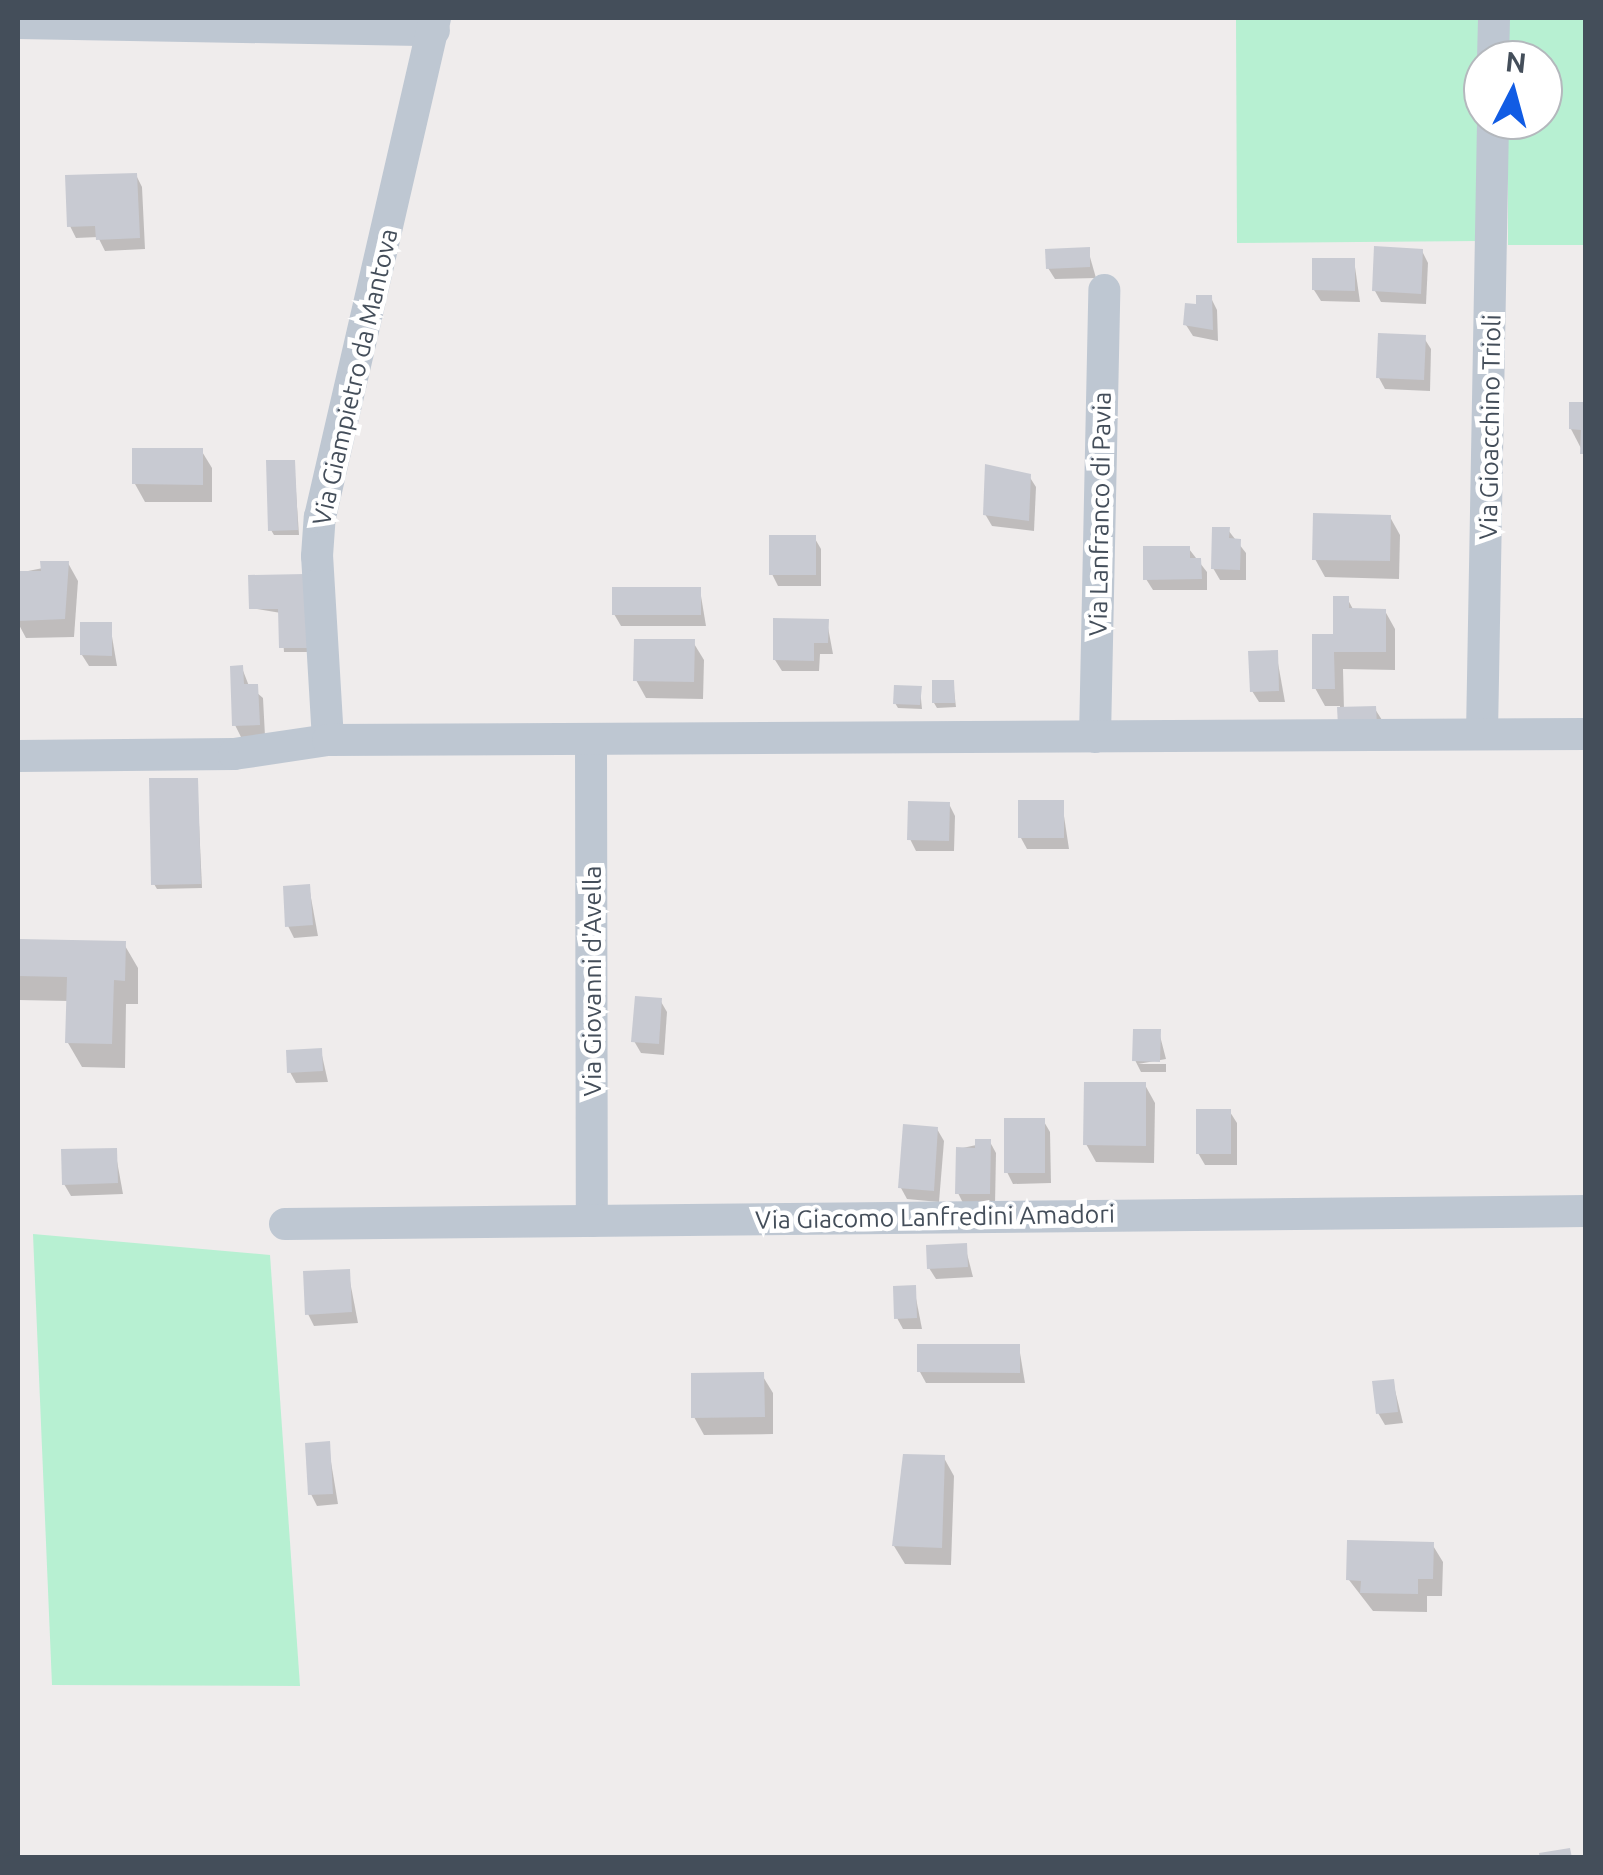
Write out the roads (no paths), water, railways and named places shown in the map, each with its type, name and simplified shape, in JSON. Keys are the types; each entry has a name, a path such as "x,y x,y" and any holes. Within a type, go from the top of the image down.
{"street":[{"path":"18,23 435,24"},
{"name":"Via Giampietro da Mantova","path":"328,740 320,517 435,24"},
{"name":"Via Gioacchino Trioli","path":"1482,734 1493,140"},
{"name":"Via Lanfranco di Pavia","path":"1095,737 1104,290"},
{"path":"18,756 234,754 328,740 1586,734"},
{"name":"Via Giovanni d'Avella","path":"592,740 592,1222"},
{"name":"Via Giacomo Lanfredini Amadori","path":"285,1224 1586,1211"}]}
